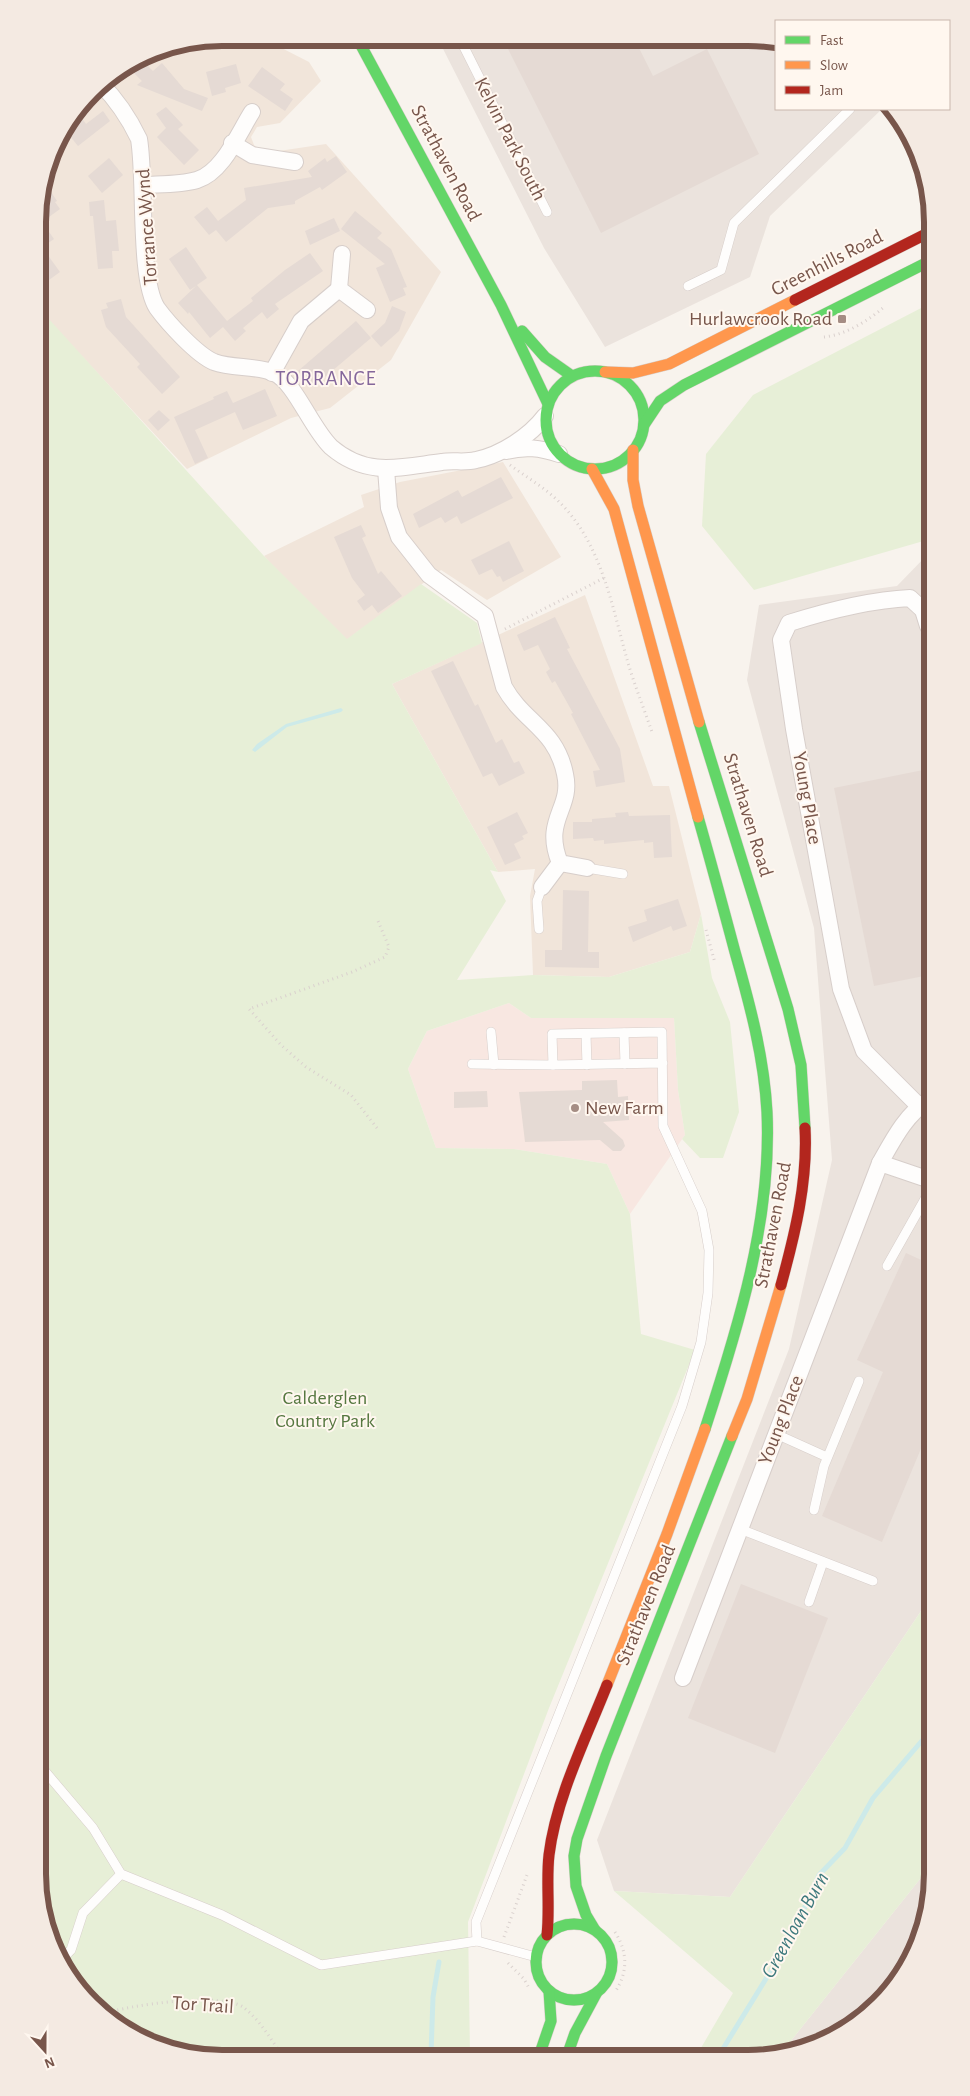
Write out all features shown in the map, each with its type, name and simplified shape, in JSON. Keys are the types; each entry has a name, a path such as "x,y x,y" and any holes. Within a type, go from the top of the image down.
{"main road":[{"name":"Strathaven Road","path":"362,47 501,306 546,410"},
{"name":"Greenhills Road","path":"605,372 632,373 669,364 924,235"},
{"path":"644,425 642,407 634,391 622,378 605,372 583,372 572,376 557,388 546,410 549,437 559,454 574,465 592,469 610,466 627,457 633,450 640,438 644,425 660,401 684,384 924,264"},
{"name":"Strathaven Road","path":"501,306 545,357 572,376"},
{"name":"Strathaven Road","path":"595,1930 586,1915 576,1886 574,1856 578,1839 610,1748 747,1399 776,1308 794,1237 806,1153 801,1065 788,1009 693,701 638,506 633,480 633,450"},
{"name":"Strathaven Road","path":"548,1935 550,1915 547,1874 552,1842 593,1722 670,1525 718,1390 739,1315 755,1245 764,1196 767,1149 765,1083 760,1049 750,1006 614,509 604,486 592,469"},
{"path":"570,1924 583,1925 595,1930 605,1939 611,1950 613,1962 611,1975 605,1986 596,1994 584,2000 572,2001 559,1998 549,1991 541,1981 536,1970 536,1957 540,1945 548,1935 558,1928 570,1924"},
{"path":"541,2050 551,2021 549,1991"},
{"path":"569,2050 575,2033 596,1994"}],"street":[{"name":"Torrance Wynd","path":"107,90 132,122 139,139 147,272 157,307 180,334 199,352 214,362 272,372"},
{"path":"143,186 184,183 199,179 210,173 252,112"},
{"path":"232,143 252,155 295,162"},
{"path":"342,254 338,289 301,321 272,372 287,383 309,420 333,448 351,459 370,467 396,470 443,462 475,460 494,453 528,434 546,410"},
{"path":"338,289 367,310"},
{"path":"494,453 528,447 559,454"},
{"path":"386,469 389,508 399,537 429,575 485,616 492,636 504,687 520,710 551,738 560,755 566,776 565,796 553,834 553,847 560,863"},
{"name":"Young Place","path":"923,1103 864,1051 841,989 794,730 781,640 789,623 820,613 910,598 924,612"},
{"path":"560,863 587,868"},
{"path":"542,887 560,863"},
{"name":"Young Place","path":"683,1678 880,1163 898,1132 923,1104"},
{"path":"880,1163 923,1178"}],"lane":[{"name":"Kelvin Park South","path":"464,47 547,212"},
{"path":"688,286 720,270 734,223 849,110"},
{"path":"587,868 623,874"},
{"path":"539,929 537,901 542,887"},
{"path":"491,1032 494,1065"},
{"path":"478,1941 476,1922 672,1434 692,1377 701,1342 708,1293 709,1250 707,1231 693,1187 663,1126 662,1032 552,1034 553,1065"},
{"path":"624,1033 625,1064"},
{"path":"586,1034 587,1065"},
{"path":"472,1064 587,1065 663,1063"},
{"path":"887,1266 923,1202"},
{"path":"814,1510 827,1457 860,1381"},
{"path":"776,1434 827,1457"},
{"path":"740,1529 873,1581"},
{"path":"809,1602 823,1562"},
{"path":"46,1773 94,1828 121,1874 222,1915 321,1965 478,1941 536,1957"},
{"path":"66,1955 72,1950 82,1913 121,1874"}],"path":[{"path":"817,338 834,336 872,318 891,301"},
{"path":"494,453 542,487 566,509 580,528 604,578 653,736"},
{"path":"492,636 604,578"},
{"path":"377,1128 351,1095 306,1067 281,1045 249,1009 352,972 385,957 389,948 378,921"},
{"path":"705,926 711,952 718,970"},
{"path":"502,1947 499,1957 514,1967 532,1993"},
{"name":"Tor Trail","path":"113,2012 163,2001 220,2002 241,2006 257,2020 279,2050"}],"shaded area":[{"path":"748,46 771,48 775,49 775,110 881,110 770,216 750,277 605,347 544,248 442,47"},
{"path":"279,47 309,62 321,81 280,123 257,127 251,137 254,145 265,153 326,144 441,272 391,360 330,408 291,418 187,469 47,319 47,210 52,176 64,144 90,106 124,76 144,64 176,52 199,48"},
{"path":"503,462 561,557 487,600 441,570 341,644 264,556 364,507 361,495 400,482"},
{"path":"924,558 923,1608 730,1897 614,1891 597,1840 789,1349 832,1160 814,928 747,680 759,605 897,586"},
{"path":"585,595 653,786 669,786 701,914 690,952 609,977 533,975 530,896 535,869 498,872 392,684"},
{"path":"509,1003 531,1018 674,1018 678,1090 685,1135 630,1214 607,1164 514,1149 436,1148 408,1069 427,1031"},
{"path":"923,1875 922,1897 914,1931 906,1952 880,1990 846,2020 826,2032 788,2045"}],"green space":[{"path":"924,307 924,541 754,590 702,526 706,454 753,395"},
{"name":"Calderglen Country Park","path":"47,317 264,556 347,639 421,584 477,623 482,643 392,684 498,872 490,870 506,901 457,980 533,975 609,977 690,952 701,914 712,978 730,1022 739,1112 723,1158 700,1158 682,1139 685,1135 678,1090 674,1018 531,1018 509,1003 427,1031 408,1069 436,1148 514,1149 607,1164 630,1214 641,1334 695,1350 549,1708 468,1922 470,2050 222,2050 176,2044 144,2032 124,2020 90,1990 76,1972 64,1952 52,1920 46,1874"},
{"path":"923,1608 923,1875 788,2045 748,2050 700,2050 733,1993 614,1891 730,1897"}],"water":[{"path":"341,708 343,710 341,712 287,727 255,752 252,750 257,744 286,724"}],"building":[{"path":"507,46 638,46 653,76 707,49 759,154 601,233"},
{"path":"162,63 184,89 208,98 202,111 137,85 142,81 132,71 145,64 153,71"},
{"path":"236,64 241,83 225,88 226,92 212,96 206,72"},
{"path":"262,67 285,84 280,90 293,99 285,111 248,86"},
{"path":"166,107 183,125 178,129 199,150 184,165 157,137 166,128 156,114"},
{"path":"103,111 110,121 78,146 69,135 81,117 86,124"},
{"path":"336,156 347,172 322,190 320,187 295,201 295,204 268,208 226,242 216,230 209,235 194,217 207,207 218,221 246,200 244,188 312,177 308,171 325,158 327,162"},
{"path":"109,158 123,175 102,193 88,176"},
{"path":"50,190 57,201 55,202 60,209 47,218"},
{"path":"104,200 106,221 116,220 119,251 112,251 113,268 98,269 93,216 90,216 89,202"},
{"path":"355,211 382,233 377,238 391,249 407,287 403,288 406,295 390,302 376,268 385,264 341,229"},
{"path":"334,218 340,231 310,245 305,231"},
{"path":"47,229 54,239 47,244"},
{"path":"186,247 207,278 197,285 227,321 253,301 251,298 285,270 310,253 323,271 275,304 279,309 267,319 262,312 243,328 246,331 235,341 223,327 210,338 189,312 188,314 178,303 196,286 190,290 169,259"},
{"path":"47,254 60,272 47,281"},
{"path":"121,299 126,317 180,377 162,394 137,367 140,364 106,327 101,310 108,308 106,303"},
{"path":"392,306 406,312 399,331 381,347 371,336 385,323"},
{"path":"356,321 371,338 313,387 298,371"},
{"path":"265,389 277,416 243,430 235,412 195,430 208,458 195,464 174,417 227,391 233,403"},
{"path":"159,410 170,420 158,431 148,420"},
{"path":"501,477 513,498 461,524 457,516 445,523 441,517 419,528 413,514 458,490 462,497"},
{"path":"361,525 366,536 362,538 378,574 381,571 402,596 378,613 372,605 364,611 357,601 365,595 352,578 334,537"},
{"path":"509,541 524,571 503,582 500,576 497,577 492,569 479,575 471,560"},
{"path":"555,617 570,648 567,649 620,749 625,782 596,787 593,771 600,770 571,714 573,713 555,681 552,683 546,672 550,669 538,645 524,651 517,635"},
{"path":"453,661 475,706 478,704 496,743 502,739 514,763 519,761 525,773 499,786 492,773 483,777 431,671"},
{"path":"924,770 924,976 874,986 834,788"},
{"path":"517,812 528,833 522,836 524,839 514,844 521,858 505,865 487,827"},
{"path":"628,812 629,816 670,815 672,857 654,858 653,842 644,843 644,840 604,844 604,840 594,841 593,838 573,839 573,822 592,822 592,819 616,817 615,813"},
{"path":"563,890 589,891 588,952 599,952 599,968 545,967 545,950 562,950"},
{"path":"678,899 687,926 673,931 671,926 633,942 628,927 647,921 644,910"},
{"name":"New Farm","path":"617,1080 618,1097 628,1096 629,1120 603,1122 623,1140 625,1146 621,1151 613,1151 600,1140 525,1142 519,1092 582,1090 582,1081"},
{"path":"487,1091 488,1107 454,1108 454,1092"},
{"path":"906,1253 923,1261 923,1443 882,1542 822,1516 883,1372 857,1360"},
{"path":"741,1584 828,1618 775,1753 688,1718"}],"waterway":[{"name":"Greenloan Burn","path":"722,2050 791,1938 819,1875 845,1848 873,1798 923,1739"},
{"path":"431,2050 433,1997 439,1962"}],"traffic: fast":[{"path":"362,47 501,305 548,404"},
{"path":"644,425 660,401 684,385 924,264"},
{"path":"522,331 545,357 572,376"},
{"path":"595,371 614,375 630,385 640,401 644,420 640,439 630,455 614,465 595,469 576,465 560,455 550,439 546,420 550,401 560,385 576,375 595,371"},
{"path":"699,722 788,1009 801,1065 805,1128"},
{"path":"698,817 751,1011 760,1051 767,1112 764,1193 758,1233 740,1313 705,1429"},
{"path":"595,1930 586,1915 576,1886 574,1856 577,1839 606,1756 732,1436"},
{"path":"574,1924 589,1927 601,1935 609,1947 612,1962 609,1977 601,1989 589,1997 574,2000 559,1997 547,1989 539,1977 536,1962 539,1947 547,1935 559,1927 574,1924"},
{"path":"541,2050 551,2021 549,1991"},
{"path":"569,2050 575,2033 596,1994"}],"traffic: slow":[{"path":"605,372 633,373 669,364 795,300"},
{"path":"633,450 633,480 638,506 699,722"},
{"path":"592,469 614,509 698,817"},
{"path":"732,1436 747,1399 781,1285"},
{"path":"607,1685 667,1534 705,1429"}],"traffic: jam":[{"path":"795,300 924,235"},
{"path":"781,1285 796,1227 802,1188 805,1128"},
{"path":"547,1935 548,1865 558,1812 607,1685"}],"place":[{"name":"Hurlawcrook Road","path":"842,319"},
{"name":"New Farm","path":"575,1108"}],"district":[{"name":"TORRANCE","path":"326,378"}]}
